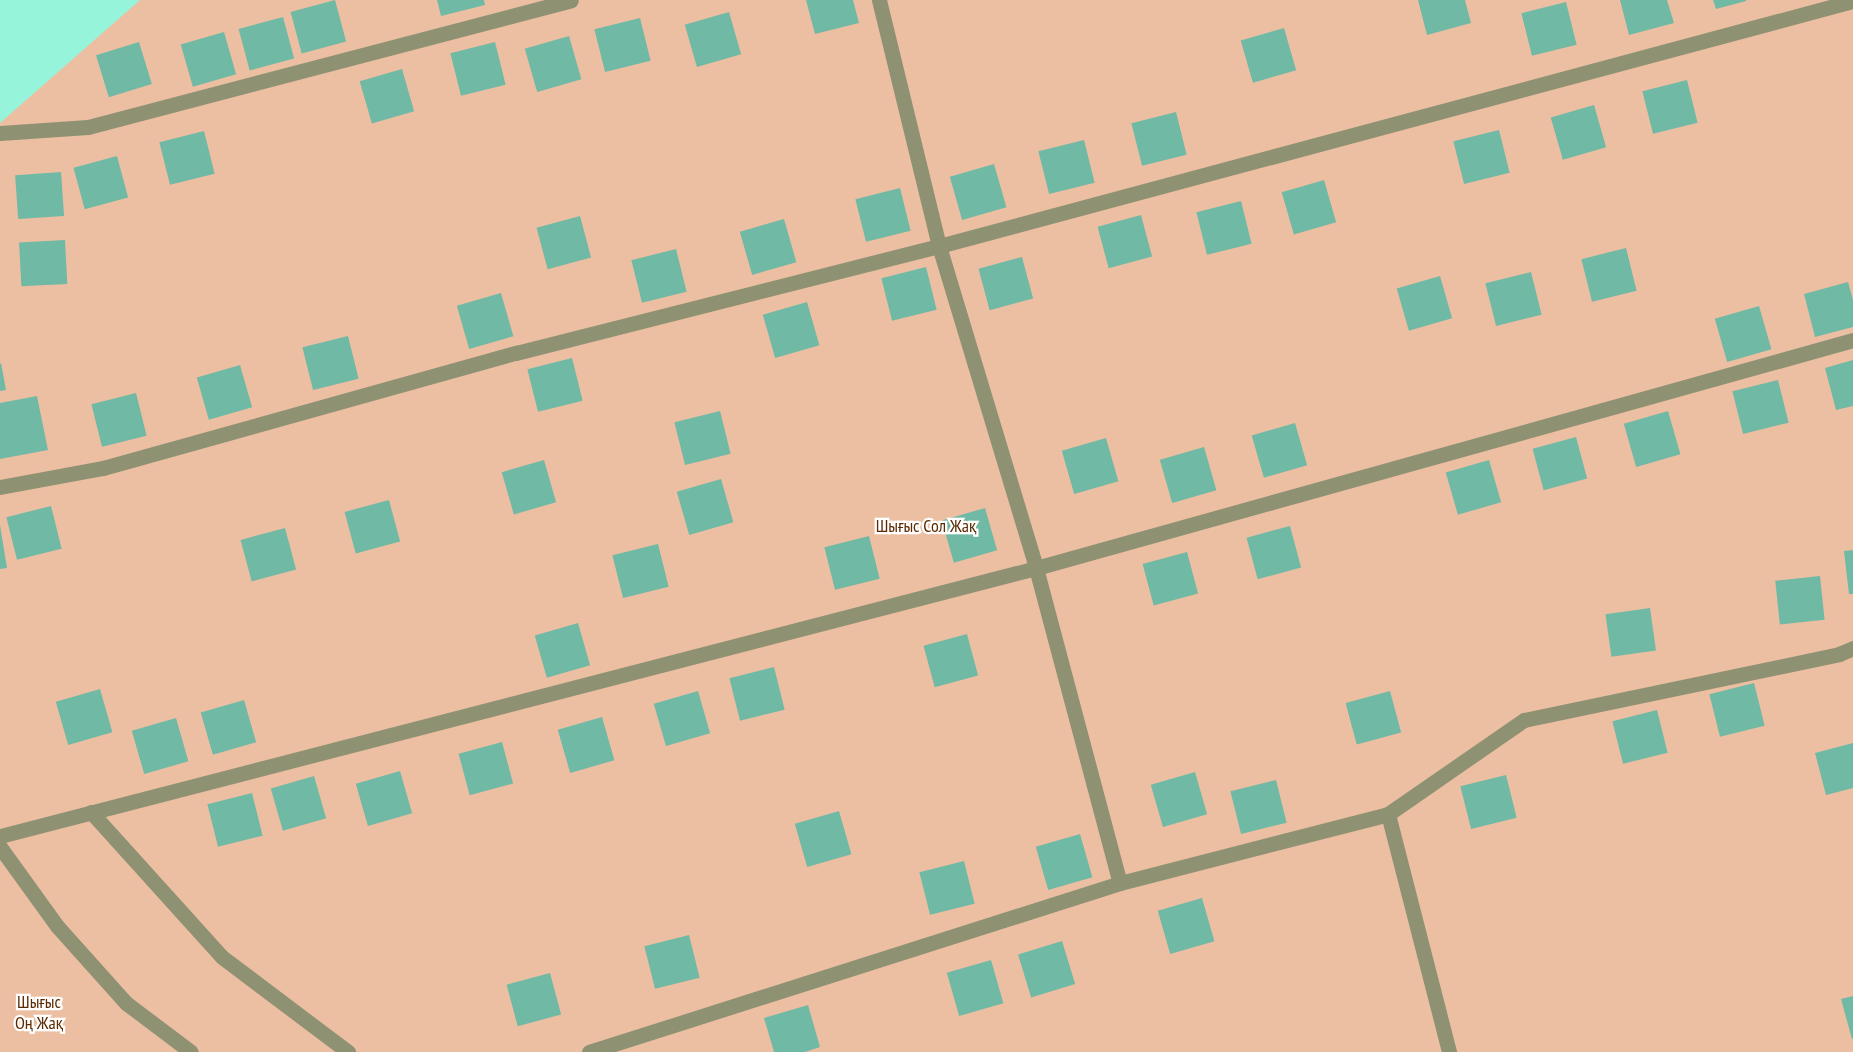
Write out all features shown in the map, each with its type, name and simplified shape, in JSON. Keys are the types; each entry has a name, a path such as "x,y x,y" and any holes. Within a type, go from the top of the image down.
{"street":[{"path":"0,133 88,127 571,0"},
{"path":"879,0 939,246 1036,567 1120,883"},
{"path":"0,487 103,468 516,353 939,246 1853,1"},
{"path":"0,836 1036,567 1853,340"},
{"path":"589,1052 1120,883 1388,814 1524,720 1839,654 1853,648"},
{"path":"91,812 222,957 348,1052"},
{"path":"1388,814 1449,1052"},
{"path":"0,847 57,926 126,1003 190,1052"}],"green space":[{"name":"Шығыс Сол Жақ","path":"140,0 1853,0 1853,1052 0,1052 0,123"}],"building":[{"path":"335,0 346,42 302,53 291,12"},
{"path":"437,0 484,0 485,5 441,16"},
{"path":"806,0 853,0 859,23 815,34"},
{"path":"1418,0 1465,0 1471,23 1427,35"},
{"path":"1620,0 1667,0 1674,23 1629,35"},
{"path":"1713,0 1746,0 1746,1 1716,9"},
{"path":"1566,2 1577,45 1532,56 1521,13"},
{"path":"729,12 741,54 697,67 685,25"},
{"path":"283,17 294,59 250,70 239,29"},
{"path":"640,18 651,61 605,72 594,29"},
{"path":"1284,28 1296,70 1253,83 1241,40"},
{"path":"224,32 236,74 193,87 181,44"},
{"path":"569,36 581,79 537,92 525,49"},
{"path":"139,42 152,84 109,97 96,55"},
{"path":"495,42 506,85 461,96 450,53"},
{"path":"402,69 414,111 372,123 360,81"},
{"path":"1687,80 1698,123 1653,134 1642,91"},
{"path":"1594,105 1606,147 1563,160 1551,117"},
{"path":"1176,112 1187,155 1142,166 1131,123"},
{"path":"1499,130 1510,173 1464,184 1453,141"},
{"path":"204,131 215,174 170,185 159,142"},
{"path":"1084,140 1095,183 1049,194 1038,151"},
{"path":"117,156 128,198 85,209 74,168"},
{"path":"994,164 1006,207 962,220 950,177"},
{"path":"61,172 64,216 18,219 15,175"},
{"path":"1324,180 1336,222 1294,234 1282,192"},
{"path":"900,188 911,231 866,242 855,199"},
{"path":"1241,201 1252,244 1207,255 1196,212"},
{"path":"1141,215 1152,257 1109,268 1098,227"},
{"path":"580,216 591,258 548,269 537,228"},
{"path":"784,219 796,262 752,275 740,232"},
{"path":"65,240 67,284 21,286 19,242"},
{"path":"1626,248 1637,291 1592,302 1581,259"},
{"path":"676,249 687,292 642,303 631,260"},
{"path":"1022,257 1033,299 990,310 979,269"},
{"path":"926,267 937,310 892,321 881,278"},
{"path":"1531,272 1542,315 1496,326 1485,283"},
{"path":"1440,276 1452,318 1409,331 1397,288"},
{"path":"1848,282 1853,300 1853,327 1815,337 1804,294"},
{"path":"501,293 513,336 469,349 457,306"},
{"path":"807,302 819,345 775,358 763,315"},
{"path":"1759,306 1771,349 1727,362 1715,319"},
{"path":"348,336 359,379 313,390 302,347"},
{"path":"572,358 583,401 538,412 527,369"},
{"path":"1853,360 1853,406 1836,410 1825,368"},
{"path":"0,364 6,390 0,391"},
{"path":"240,365 252,407 209,420 197,377"},
{"path":"1778,380 1789,423 1743,434 1732,391"},
{"path":"136,393 147,436 102,447 91,404"},
{"path":"37,396 48,450 0,459 0,403"},
{"path":"720,411 731,454 685,465 674,422"},
{"path":"1668,411 1680,454 1636,467 1624,424"},
{"path":"1295,423 1307,465 1264,478 1252,435"},
{"path":"1576,437 1587,479 1544,490 1533,449"},
{"path":"1106,438 1118,481 1074,494 1062,451"},
{"path":"1204,447 1216,490 1172,503 1160,460"},
{"path":"544,460 556,502 514,514 502,472"},
{"path":"1489,460 1501,502 1458,515 1446,472"},
{"path":"721,479 733,522 689,535 677,492"},
{"path":"389,500 400,542 356,553 345,512"},
{"path":"51,506 62,549 17,560 6,517"},
{"path":"985,508 997,550 954,563 942,520"},
{"path":"0,525 7,568 0,569"},
{"path":"1290,526 1301,568 1258,579 1247,538"},
{"path":"285,528 296,570 252,581 241,540"},
{"path":"869,536 880,579 835,590 824,547"},
{"path":"658,544 669,587 623,598 612,555"},
{"path":"1853,550 1853,594 1849,594 1844,551"},
{"path":"1187,552 1198,594 1154,605 1143,564"},
{"path":"1820,576 1825,620 1780,624 1775,581"},
{"path":"1650,608 1656,651 1611,657 1605,614"},
{"path":"578,623 590,665 547,678 535,635"},
{"path":"967,634 978,676 935,687 924,646"},
{"path":"774,667 785,710 740,721 729,678"},
{"path":"1754,683 1765,726 1720,737 1709,694"},
{"path":"100,689 112,732 68,745 56,702"},
{"path":"698,691 710,733 666,746 654,704"},
{"path":"1390,691 1401,733 1357,744 1346,703"},
{"path":"244,700 256,742 213,755 201,712"},
{"path":"1657,710 1668,753 1623,764 1612,721"},
{"path":"602,717 614,760 570,773 558,730"},
{"path":"176,718 188,761 144,774 132,731"},
{"path":"502,742 513,784 470,795 459,754"},
{"path":"1853,743 1853,788 1826,795 1815,753"},
{"path":"400,771 412,813 368,826 356,784"},
{"path":"1195,772 1207,814 1163,827 1151,785"},
{"path":"1506,775 1517,818 1471,829 1460,786"},
{"path":"314,776 326,818 283,831 271,788"},
{"path":"1276,780 1287,823 1241,834 1230,791"},
{"path":"252,793 263,836 218,847 207,804"},
{"path":"839,811 851,854 807,867 795,824"},
{"path":"1080,834 1092,877 1048,890 1036,847"},
{"path":"964,861 975,904 930,915 919,872"},
{"path":"1202,898 1214,941 1170,954 1158,911"},
{"path":"689,935 700,978 655,989 644,946"},
{"path":"1062,941 1075,984 1031,997 1018,954"},
{"path":"991,960 1003,1003 959,1016 947,973"},
{"path":"550,973 561,1015 518,1026 507,985"},
{"path":"1853,996 1853,1039 1852,1039 1841,999"},
{"path":"808,1005 820,1047 805,1052 774,1052 764,1018"}],"park label":[{"name":"Шығыс Оң Жақ","path":"39,1013"}]}
